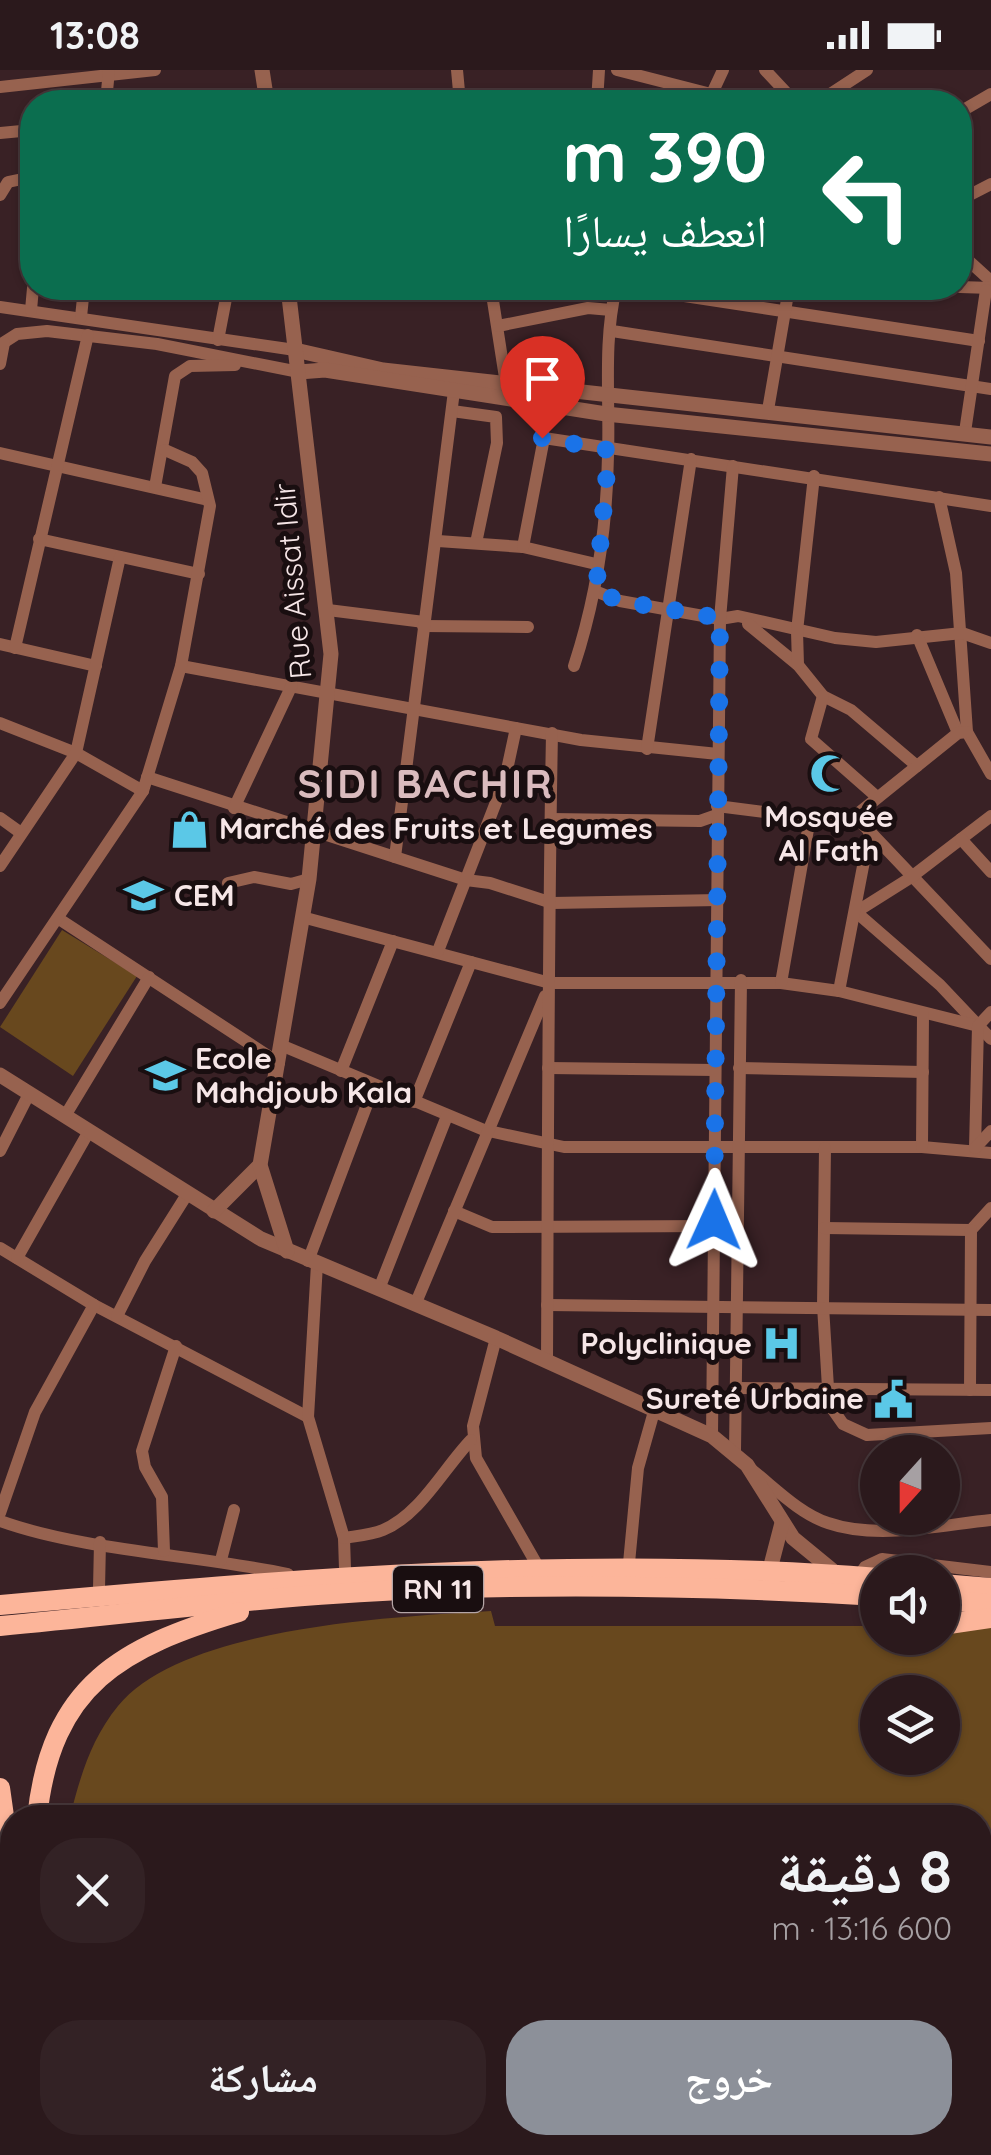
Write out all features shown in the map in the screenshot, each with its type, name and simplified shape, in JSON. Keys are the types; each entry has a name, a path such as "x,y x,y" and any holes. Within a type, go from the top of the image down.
{"highway":[{"name":"RN 11","path":"0,1605 427,1574 538,1570 858,1577"},
{"path":"960,1585 991,1588"},
{"name":"RN 11","path":"0,1626 285,1598 430,1589 692,1586 860,1595"},
{"path":"40,1805 56,1742 80,1698 109,1666 156,1638 285,1598"},
{"path":"960,1601 991,1604"},
{"path":"960,1622 991,1618"}],"street":[{"path":"19,70 21,86"},
{"path":"0,87 155,70"},
{"path":"617,70 683,90"},
{"path":"764,70 783,90"},
{"path":"837,70 848,81"},
{"path":"835,90 866,70"},
{"path":"0,195 8,182 20,180"},
{"path":"965,432 989,286 972,267"},
{"path":"31,310 32,300"},
{"path":"81,316 83,300"},
{"path":"218,340 226,300"},
{"name":"Rue Aissat Idir","path":"260,1164 309,879 330,691 328,610 289,300"},
{"path":"493,300 506,384"},
{"path":"574,666 596,591 596,564 606,502 609,450 605,395 613,300"},
{"path":"720,300 978,341"},
{"path":"768,410 787,300"},
{"path":"0,307 295,350 384,370 991,436"},
{"path":"498,326 588,308 611,310"},
{"path":"0,364 2,344 30,330 88,335 298,372 326,370 606,414 991,454"},
{"path":"612,331 991,389"},
{"path":"88,335 40,539 7,646 96,666"},
{"path":"155,486 165,450 175,376 182,368 246,363"},
{"path":"394,857 423,624 438,541 454,391"},
{"path":"452,412 496,416 497,443 476,543"},
{"path":"523,546 542,438 814,476 991,506"},
{"path":"0,1003 5,983 59,919 145,784 180,666 199,574 208,500 202,473 192,462 165,450"},
{"path":"0,453 208,500"},
{"path":"647,749 691,459"},
{"path":"712,1436 720,618 733,466"},
{"path":"798,665 796,631 814,476"},
{"path":"939,497 956,573 962,633 963,732"},
{"path":"40,539 199,574"},
{"path":"438,541 523,546 596,564"},
{"path":"0,866 76,753 120,557"},
{"path":"596,591 620,601 720,618 738,616 796,631 876,642 962,633 991,643"},
{"path":"328,610 423,624 528,627"},
{"path":"738,616 798,665 824,696 851,710 918,766"},
{"path":"917,635 963,732 991,774"},
{"path":"180,666 516,728 647,749 718,754"},
{"path":"234,808 292,685"},
{"path":"824,696 811,739 877,797"},
{"path":"0,723 145,784 552,902 719,900"},
{"path":"438,951 506,778 516,728"},
{"path":"551,819 700,822 717,811 810,818 856,816 963,732"},
{"path":"547,1362 552,733"},
{"path":"856,816 910,878 991,959"},
{"path":"856,912 910,878 991,816"},
{"path":"0,818 22,833"},
{"path":"781,983 810,818"},
{"path":"839,991 870,830"},
{"path":"960,839 991,872"},
{"path":"228,883 254,877 291,884 309,879"},
{"path":"856,912 940,985 991,1039"},
{"path":"302,916 438,951 548,988 717,984 741,980 781,983 839,991 978,1026"},
{"path":"59,919 281,1055 341,1071 488,1131 550,1144 738,1143 825,1148 975,1148 991,1153"},
{"path":"341,1071 393,940"},
{"path":"414,1102 471,962"},
{"path":"64,1116 149,977"},
{"path":"735,1452 741,980"},
{"path":"414,1305 548,988"},
{"path":"975,1148 978,1026 991,1012"},
{"path":"922,1147 924,1014"},
{"path":"548,1068 716,1070"},
{"path":"739,1068 923,1072"},
{"path":"0,1075 186,1196 288,1251 496,1338 712,1436 746,1465 782,1523 806,1551 858,1577 865,1567 882,1559 991,1572"},
{"path":"345,1570 344,1538 308,1417 312,1262 374,1086"},
{"path":"0,1152 29,1094"},
{"path":"379,1289 447,1116"},
{"path":"975,1148 991,1131"},
{"path":"17,1258 88,1132"},
{"path":"825,1148 823,1306 828,1404 844,1424 875,1435"},
{"path":"214,1211 260,1164 288,1251"},
{"path":"117,1316 186,1196"},
{"path":"970,1390 971,1230 991,1208"},
{"path":"454,1210 492,1227 714,1226"},
{"path":"824,1228 971,1230"},
{"path":"0,1248 94,1305 308,1417"},
{"path":"0,1514 35,1412 94,1305"},
{"path":"547,1305 991,1310"},
{"path":"712,1334 737,1334"},
{"path":"344,1538 384,1530 398,1520 417,1505 471,1440 496,1338"},
{"path":"164,1551 162,1497 145,1466 142,1450 176,1346"},
{"path":"738,1388 991,1390"},
{"path":"629,1562 638,1468 656,1408"},
{"path":"892,1435 991,1428"},
{"path":"471,1440 476,1458 536,1562"},
{"path":"746,1465 826,1523 860,1524"},
{"path":"769,1573 782,1523 800,1507"},
{"path":"221,1560 234,1510"},
{"path":"960,1521 991,1520"},
{"path":"0,1521 288,1574"},
{"path":"99,1589 100,1542"},
{"path":"0,1596 345,1570 536,1562 730,1562 742,1574"}],"shaded area":[{"path":"62,930 137,976 73,1076 0,1027"},
{"path":"491,1611 495,1626 860,1626 860,1655 960,1655 960,1626 991,1626 991,1805 73,1805 82,1773 101,1732 118,1706 149,1679 190,1658 239,1642 293,1631"}],"place":[{"name":"Mosquée Al Fath","path":"829,773"},
{"name":"Marché des Fruits et Legumes","path":"189,829"},
{"name":"CEM","path":"144,896"},
{"name":"Ecole Mahdjoub Kala","path":"165,1076"},
{"name":"Polyclinique","path":"782,1344"},
{"name":"Sureté Urbaine","path":"894,1399"}],"district":[{"name":"SIDI BACHIR","path":"426,784"}],"route":[{"path":"542,438 609,450 606,502 594,578 596,591 620,601 720,618 714,1220"}]}
